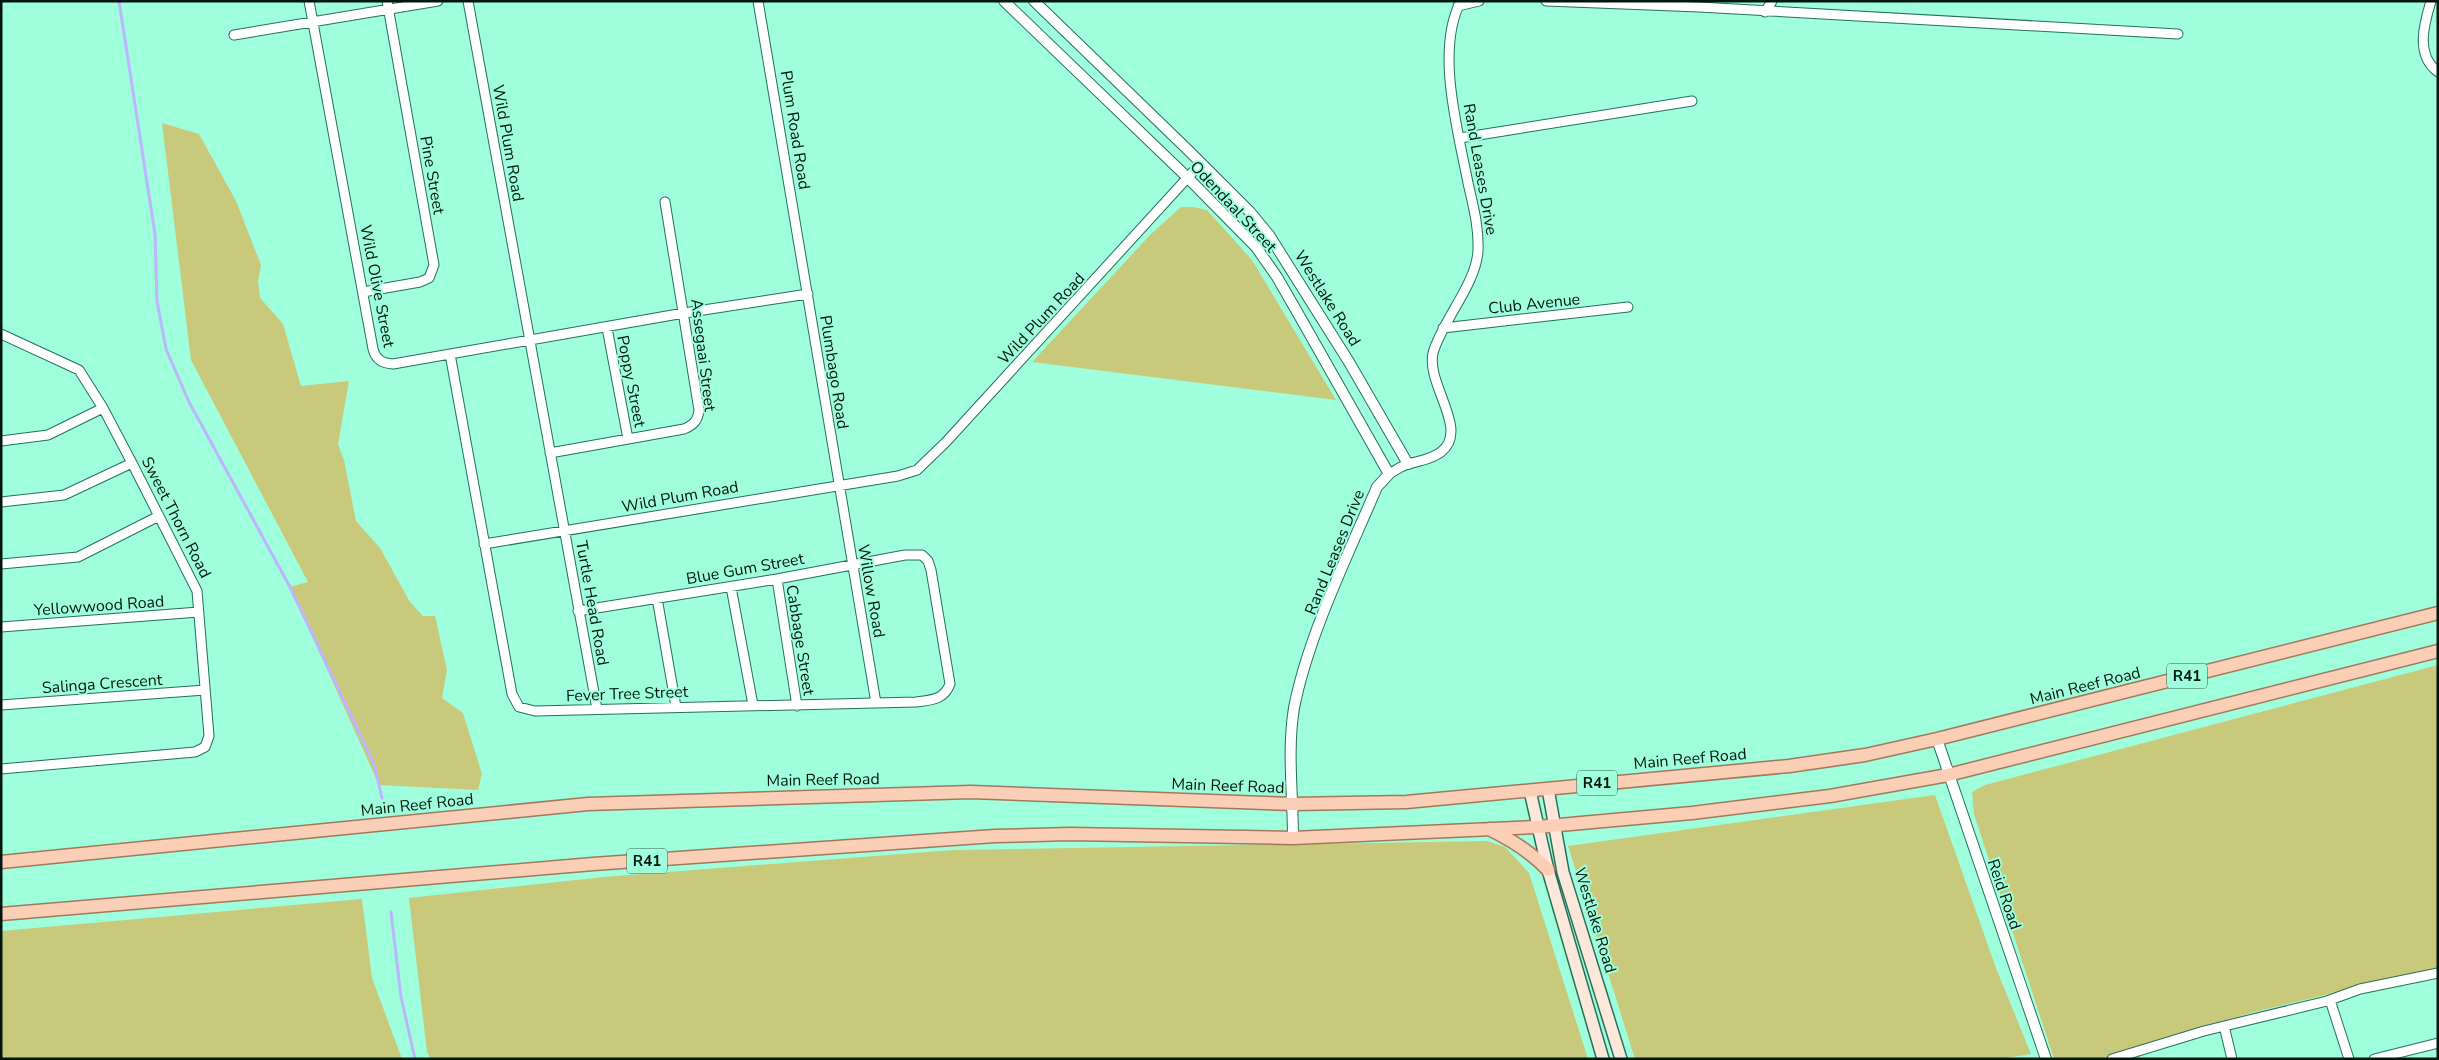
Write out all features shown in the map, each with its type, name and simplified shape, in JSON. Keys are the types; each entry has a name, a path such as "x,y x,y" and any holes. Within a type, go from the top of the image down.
{"main road":[{"name":"Main Reef Road","path":"1,862 588,804 782,796 971,792 1293,804 1406,802 1789,766 1865,755 1937,739 2438,613"},
{"name":"R41","path":"1,914 593,864 996,836 1070,834 1294,838 1536,827 1692,813 1802,800 1948,775 2438,651"},
{"name":"Westlake Road","path":"1548,789 1563,872 1621,1059"},
{"name":"Westlake Road","path":"1530,791 1536,827 1603,1059"},
{"path":"1489,829 1517,844 1548,870"}],"street":[{"name":"Wild Olive Street","path":"309,1 373,349 379,360 393,364 684,313 808,294"},
{"path":"234,35 313,22 388,5 438,1"},
{"name":"Wild Plum Road","path":"468,1 550,453 566,531 907,474 923,465 1092,286 1201,163"},
{"name":"Plum Road Road","path":"758,1 803,264"},
{"name":"Odendaal Street","path":"1004,1 1188,178 1256,248 1277,277 1389,474"},
{"name":"Odendaal Street","path":"1034,1 1094,57 1201,163"},
{"path":"1460,3 1479,1"},
{"path":"1546,1 2178,34"},
{"path":"1765,12 1772,1"},
{"path":"2430,1 2422,39 2428,60 2438,72"},
{"name":"Rand Leases Drive","path":"1294,838 1292,728 1300,685 1313,643 1377,487 1389,474 1408,464 1426,461 1442,451 1450,441 1452,430 1432,370 1433,354 1443,328 1457,306 1478,252 1473,202 1460,138 1448,58 1449,31 1460,3"},
{"name":"Pine Street","path":"363,292 420,282 429,278 434,265 388,5"},
{"path":"1460,138 1692,101"},
{"name":"Westlake Road","path":"1201,163 1270,234 1408,464"},
{"name":"Assegaai Street","path":"550,453 684,429 690,427 698,420 699,410 665,202"},
{"name":"Plumbago Road","path":"803,264 838,485"},
{"name":"Club Avenue","path":"1443,328 1628,307"},
{"name":"Poppy Street","path":"607,328 628,439"},
{"name":"Sweet Thorn Road","path":"1,334 79,370 103,408 196,586 209,741 199,751 178,754 1,768"},
{"name":"Fever Tree Street","path":"450,354 484,544 515,701 525,710 753,705 797,706 934,700 944,694 950,684 930,564 922,555 916,554"},
{"path":"1,441 48,436 103,408"},
{"path":"1,502 64,496 132,463"},
{"name":"Willow Road","path":"838,485 876,703"},
{"path":"1,564 78,557 160,516"},
{"path":"484,544 566,531"},
{"name":"Turtle Head Road","path":"566,531 596,709"},
{"name":"Blue Gum Street","path":"578,611 777,579 916,554"},
{"name":"Cabbage Street","path":"777,579 797,706"},
{"path":"731,586 753,705"},
{"path":"657,598 676,707"},
{"name":"Yellowwood Road","path":"1,628 199,612"},
{"name":"Salinga Crescent","path":"1,705 204,690"},
{"name":"Reid Road","path":"1937,739 2046,1059"},
{"path":"2112,1059 2204,1031 2330,1000 2360,989 2438,973"},
{"path":"2330,1000 2349,1059"},
{"path":"2225,1030 2232,1059"},
{"path":"2374,1059 2438,1043"}],"shaded area":[{"path":"162,123 199,134 236,201 261,265 258,281 260,298 283,324 301,386 349,381 338,444 344,460 356,521 380,548 410,602 423,616 435,616 447,670 442,698 463,713 482,774 478,790 379,785 290,587 308,582 191,360"},
{"path":"1181,207 1207,210 1252,260 1336,400 1032,362 1151,234"},
{"path":"2438,665 2438,968 2254,1012 2101,1059 2054,1059 1974,814 1972,792 1985,785"},
{"path":"1935,795 1996,968 2031,1054 1998,1059 1635,1059 1568,846"},
{"path":"1487,841 1505,847 1529,873 1588,1059 431,1059 427,1052 409,898 604,877 953,850"},
{"path":"362,899 372,978 402,1059 1,1059 1,931"}],"waterway":[{"path":"119,1 155,234 157,301 166,349 189,402 290,587 374,764 382,798"},
{"path":"391,912 401,997 415,1059"}]}
